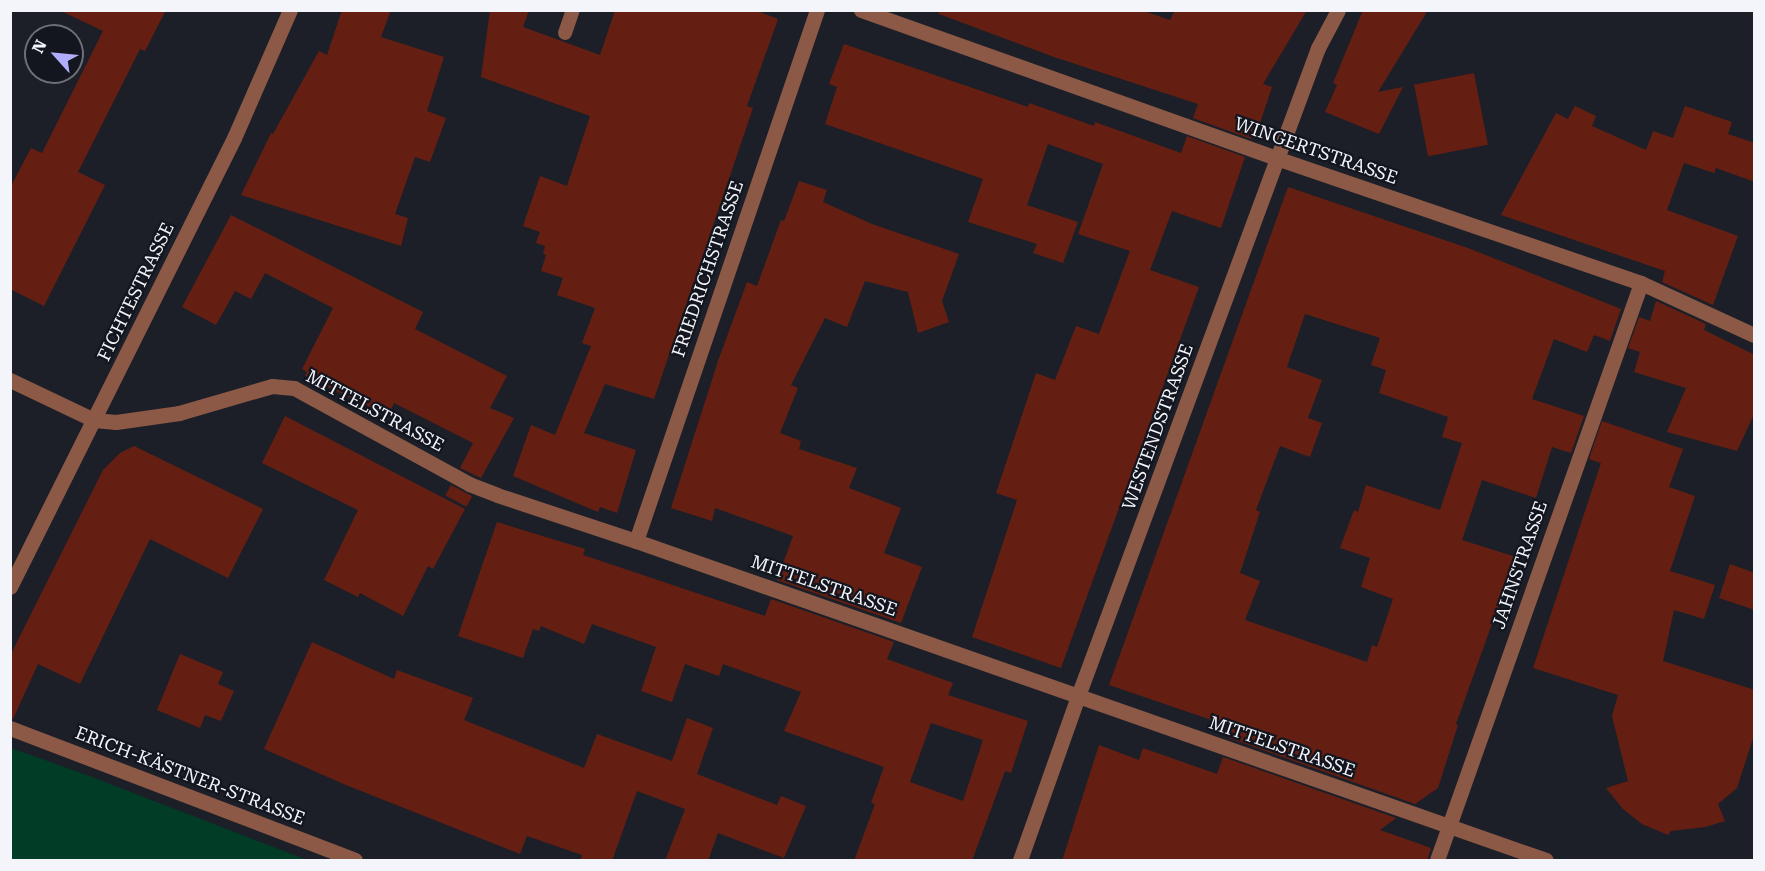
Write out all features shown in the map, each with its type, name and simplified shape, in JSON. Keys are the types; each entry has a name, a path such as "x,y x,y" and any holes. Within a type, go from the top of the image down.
{"street":[{"name":"FICHTESTRASSE","path":"10,587 234,138 290,10"},
{"name":"FRIEDRICHSTRASSE","path":"636,541 817,10"},
{"name":"WINGERTSTRASSE","path":"861,10 1279,159 1641,283 1755,335"},
{"name":"WESTENDSTRASSE","path":"1020,861 1078,696 1279,159 1318,48 1338,10"},
{"name":"JAHNSTRASSE","path":"1437,861 1641,283"},
{"path":"10,380 94,420"},
{"name":"MITTELSTRASSE","path":"94,420 116,422 158,417 272,386 294,388 469,484 1546,861"},
{"name":"ERICH-KÄSTNER-STRASSE","path":"10,728 355,861"}],"lane":[{"path":"565,33 573,10"}],"green space":[{"path":"11,748 84,774 307,860 11,860"}],"building":[{"path":"59,10 166,10 145,51 140,49 78,172 105,185 44,306 10,289 10,188 31,148 42,153 76,84 84,84 84,69 103,31"},
{"path":"342,10 391,10 381,37 444,57 427,111 446,118 430,162 415,157 395,214 408,218 401,246 241,195 271,133 273,134 319,51 327,55"},
{"path":"490,10 529,10 523,27 600,55 615,10 755,10 778,19 747,106 753,108 654,399 605,384 584,433 636,450 617,513 600,507 598,512 513,476 531,425 555,435 591,346 582,343 595,308 557,295 563,278 541,271 546,255 543,254 545,246 536,243 540,232 523,226 540,176 567,186 590,116 481,77"},
{"path":"939,10 1141,10 1170,20 1175,10 1307,10 1263,84 1272,87 1259,126 1255,125 1251,139 1193,118 1198,104 1054,57 939,14"},
{"path":"1363,10 1428,10 1378,92 1403,87 1379,134 1325,112 1337,85 1333,83"},
{"path":"844,44 1028,107 1029,103 1094,126 1095,122 1181,153 1187,136 1245,157 1221,228 1172,211 1150,270 1199,287 1061,668 972,637 1017,500 996,493 1036,373 1055,380 1076,326 1099,334 1130,251 1078,234 1103,164 1048,144 1027,205 1078,222 1063,263 1033,253 1037,244 968,222 983,179 825,124 837,87 829,84"},
{"path":"1474,73 1488,145 1428,156 1414,85"},
{"path":"1575,106 1596,116 1592,126 1646,150 1653,131 1673,138 1685,106 1732,122 1728,134 1755,143 1755,182 1716,168 1714,173 1684,163 1667,210 1738,236 1713,305 1662,282 1665,271 1501,215 1556,113 1568,119"},
{"path":"799,181 827,190 823,202 872,224 959,254 942,301 949,322 918,333 908,292 865,281 847,327 825,318 791,385 798,388 780,433 801,441 799,449 857,468 849,488 901,508 884,553 922,567 901,623 777,580 793,536 715,508 712,521 671,508 718,361 747,282 757,286 781,220 784,221"},
{"path":"1288,187 1468,248 1621,309 1610,341 1594,335 1587,352 1554,339 1532,399 1584,416 1571,453 1552,447 1536,498 1482,480 1462,540 1516,557 1456,724 1458,725 1438,788 1415,804 1229,738 1232,727 1109,685","holes":["1305,314 1380,338 1371,365 1386,370 1379,393 1448,417 1442,437 1462,443 1440,510 1366,485 1358,512 1354,510 1340,548 1370,558 1361,587 1393,599 1377,647 1372,645 1367,662 1245,620 1260,581 1240,573 1260,512 1256,510 1280,446 1310,457 1322,423 1308,418 1322,380 1287,367"]},
{"path":"231,215 423,312 415,329 507,376 490,408 514,418 481,478 460,468 473,443 394,403 388,416 305,376 307,372 302,369 333,308 265,273 251,299 235,291 216,325 182,307"},
{"path":"1656,301 1706,324 1704,330 1755,355 1755,412 1737,451 1667,432 1686,388 1634,372 1640,352 1628,348 1639,317 1650,321"},
{"path":"285,416 465,509 433,569 428,566 403,616 360,593 358,597 324,580 358,510 262,463"},
{"path":"1602,421 1683,449 1669,487 1695,496 1670,571 1715,585 1704,619 1674,610 1663,661 1755,690 1755,732 1737,788 1718,804 1725,821 1705,827 1671,831 1668,835 1642,824 1623,809 1606,788 1628,781 1612,716 1618,695 1533,668 1601,463 1589,459"},
{"path":"134,446 263,509 228,578 150,539 80,684 38,664 13,719 10,718 10,656 103,470 120,453"},
{"path":"451,485 472,496 467,507 445,496"},
{"path":"497,522 585,549 583,555 765,616 771,599 894,642 887,659 953,683 948,695 1028,721 1011,773 1005,771 972,861 854,861 875,804 871,803 884,767 784,731 801,692 723,664 719,676 685,664 672,702 641,691 656,647 592,624 584,644 541,626 539,631 533,629 523,658 458,636","holes":["931,723 983,740 963,801 910,782"]},
{"path":"1730,564 1755,573 1755,610 1719,598"},
{"path":"312,642 394,679 397,670 473,698 464,720 584,768 597,734 672,761 687,718 713,728 697,774 777,805 781,796 806,806 784,858 718,833 708,861 665,861 685,809 637,791 612,861 580,861 582,855 527,836 520,854 346,785 264,749"},
{"path":"180,654 223,672 218,684 234,691 221,721 205,715 200,728 157,710"},
{"path":"1099,745 1139,760 1143,748 1217,774 1223,757 1396,818 1380,830 1431,848 1427,861 1062,861"}]}
